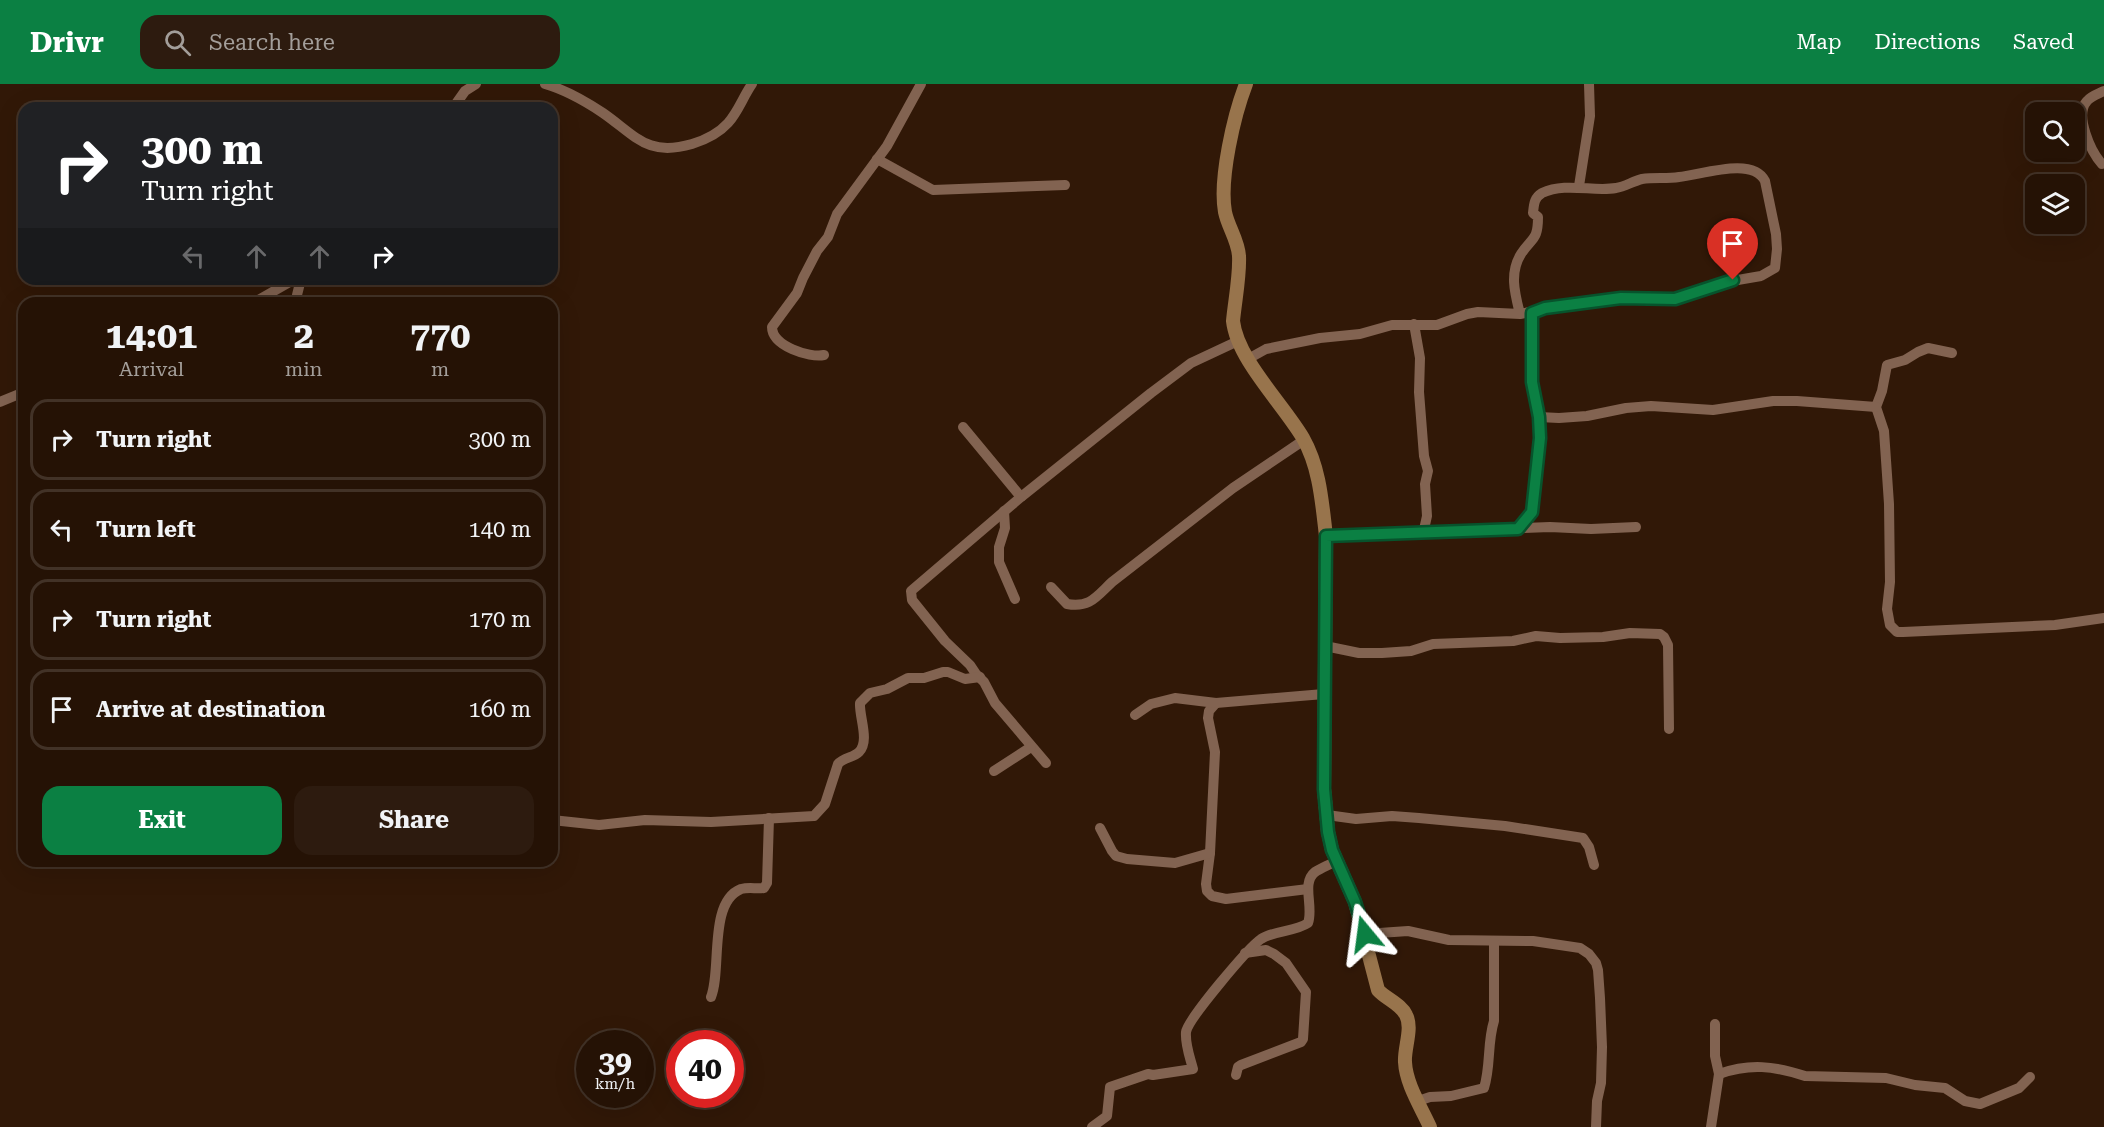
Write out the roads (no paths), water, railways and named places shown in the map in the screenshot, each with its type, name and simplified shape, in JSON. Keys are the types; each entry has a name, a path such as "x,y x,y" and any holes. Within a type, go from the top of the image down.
{"street":[{"path":"458,102 465,92 476,84"},
{"path":"546,84 586,102 636,139 664,149 678,148 712,136 727,124 752,84"},
{"path":"824,355 813,356 783,344 773,335 772,327 797,293 802,278 828,237 837,214 877,159 921,84"},
{"path":"1246,84 1237,111 1223,191 1229,228 1238,248 1239,258 1233,321 1238,341 1248,359 1304,440 1315,466 1322,498 1326,536 1324,789 1332,850 1353,895 1378,990 1384,998 1400,1007 1408,1021 1405,1062 1411,1087 1430,1127"},
{"path":"1579,186 1590,116 1589,84"},
{"path":"2102,164 2085,132 2084,110 2088,100 2104,91"},
{"path":"877,159 933,190 1065,185"},
{"path":"1248,359 1266,349 1320,338 1352,335 1392,325 1437,324 1478,312 1520,314 1532,313 1545,308 1621,298 1681,298 1726,282 1761,276 1775,268 1777,249 1766,181 1758,171 1732,167 1666,179 1641,179 1617,188 1579,186 1541,194 1534,203 1533,213 1538,217 1536,237 1517,260 1513,283 1520,314"},
{"path":"263,297 284,285"},
{"path":"1518,529 1532,512 1540,438 1539,417 1532,382 1532,313"},
{"path":"1414,324 1420,358 1419,392 1424,456 1428,471 1423,534"},
{"path":"1046,763 994,703 980,677 945,641 912,600 910,591 1021,497 1191,363 1238,341"},
{"path":"1952,352 1928,348 1905,360 1887,365 1884,370 1882,391 1876,406 1884,431 1889,504 1890,582 1887,609 1892,629 1904,632 2055,625 2104,618"},
{"path":"0,402 18,394"},
{"path":"1539,417 1587,416 1626,408 1651,406 1713,410 1773,401 1876,406"},
{"path":"963,427 1021,497"},
{"path":"1051,587 1067,604 1082,606 1233,488 1304,440"},
{"path":"1004,511 1005,528 999,547 999,562 1015,599"},
{"path":"1326,536 1423,534 1550,527 1591,529 1635,527"},
{"path":"1325,646 1359,653 1382,653 1411,651 1433,644 1513,641 1536,636 1560,638 1603,637 1630,633 1660,634 1665,637 1668,645 1669,729"},
{"path":"558,821 599,825 645,820 711,822 814,816 822,809 838,764 841,760 858,754 863,745 860,703 866,695 887,689 908,678 924,678 943,672 965,679 980,677"},
{"path":"1135,715 1151,704 1175,698 1216,703 1324,694"},
{"path":"1216,703 1209,711 1208,718 1215,753 1210,854 1206,884 1212,896 1218,899 1308,889"},
{"path":"994,771 1031,747"},
{"path":"1327,815 1356,819 1392,816 1419,818 1571,835 1583,838 1589,846 1594,865"},
{"path":"711,997 718,968 716,953 718,930 724,907 729,897 738,891 749,887 764,888 767,883 770,818"},
{"path":"1100,828 1116,856 1126,859 1175,863 1210,854"},
{"path":"1092,1127 1107,1116 1110,1087 1148,1074 1193,1069 1186,1030 1217,986 1245,953 1269,935 1308,922 1311,906 1308,889 1313,873 1336,861"},
{"path":"1365,934 1408,931 1449,940 1533,941 1580,948 1590,954 1596,963 1602,1047 1596,1127"},
{"path":"1418,1101 1484,1088 1488,1074 1494,1021 1494,941"},
{"path":"1236,1075 1241,1065 1301,1042 1304,1034 1306,992 1293,973 1274,954 1266,951 1245,953"},
{"path":"1711,1127 1719,1074 1715,1056 1715,1024"},
{"path":"1719,1074 1737,1068 1763,1066 1795,1071 1805,1076 1886,1078 1915,1085 1945,1088 1965,1101 1980,1104 2019,1088 2030,1077"}]}
